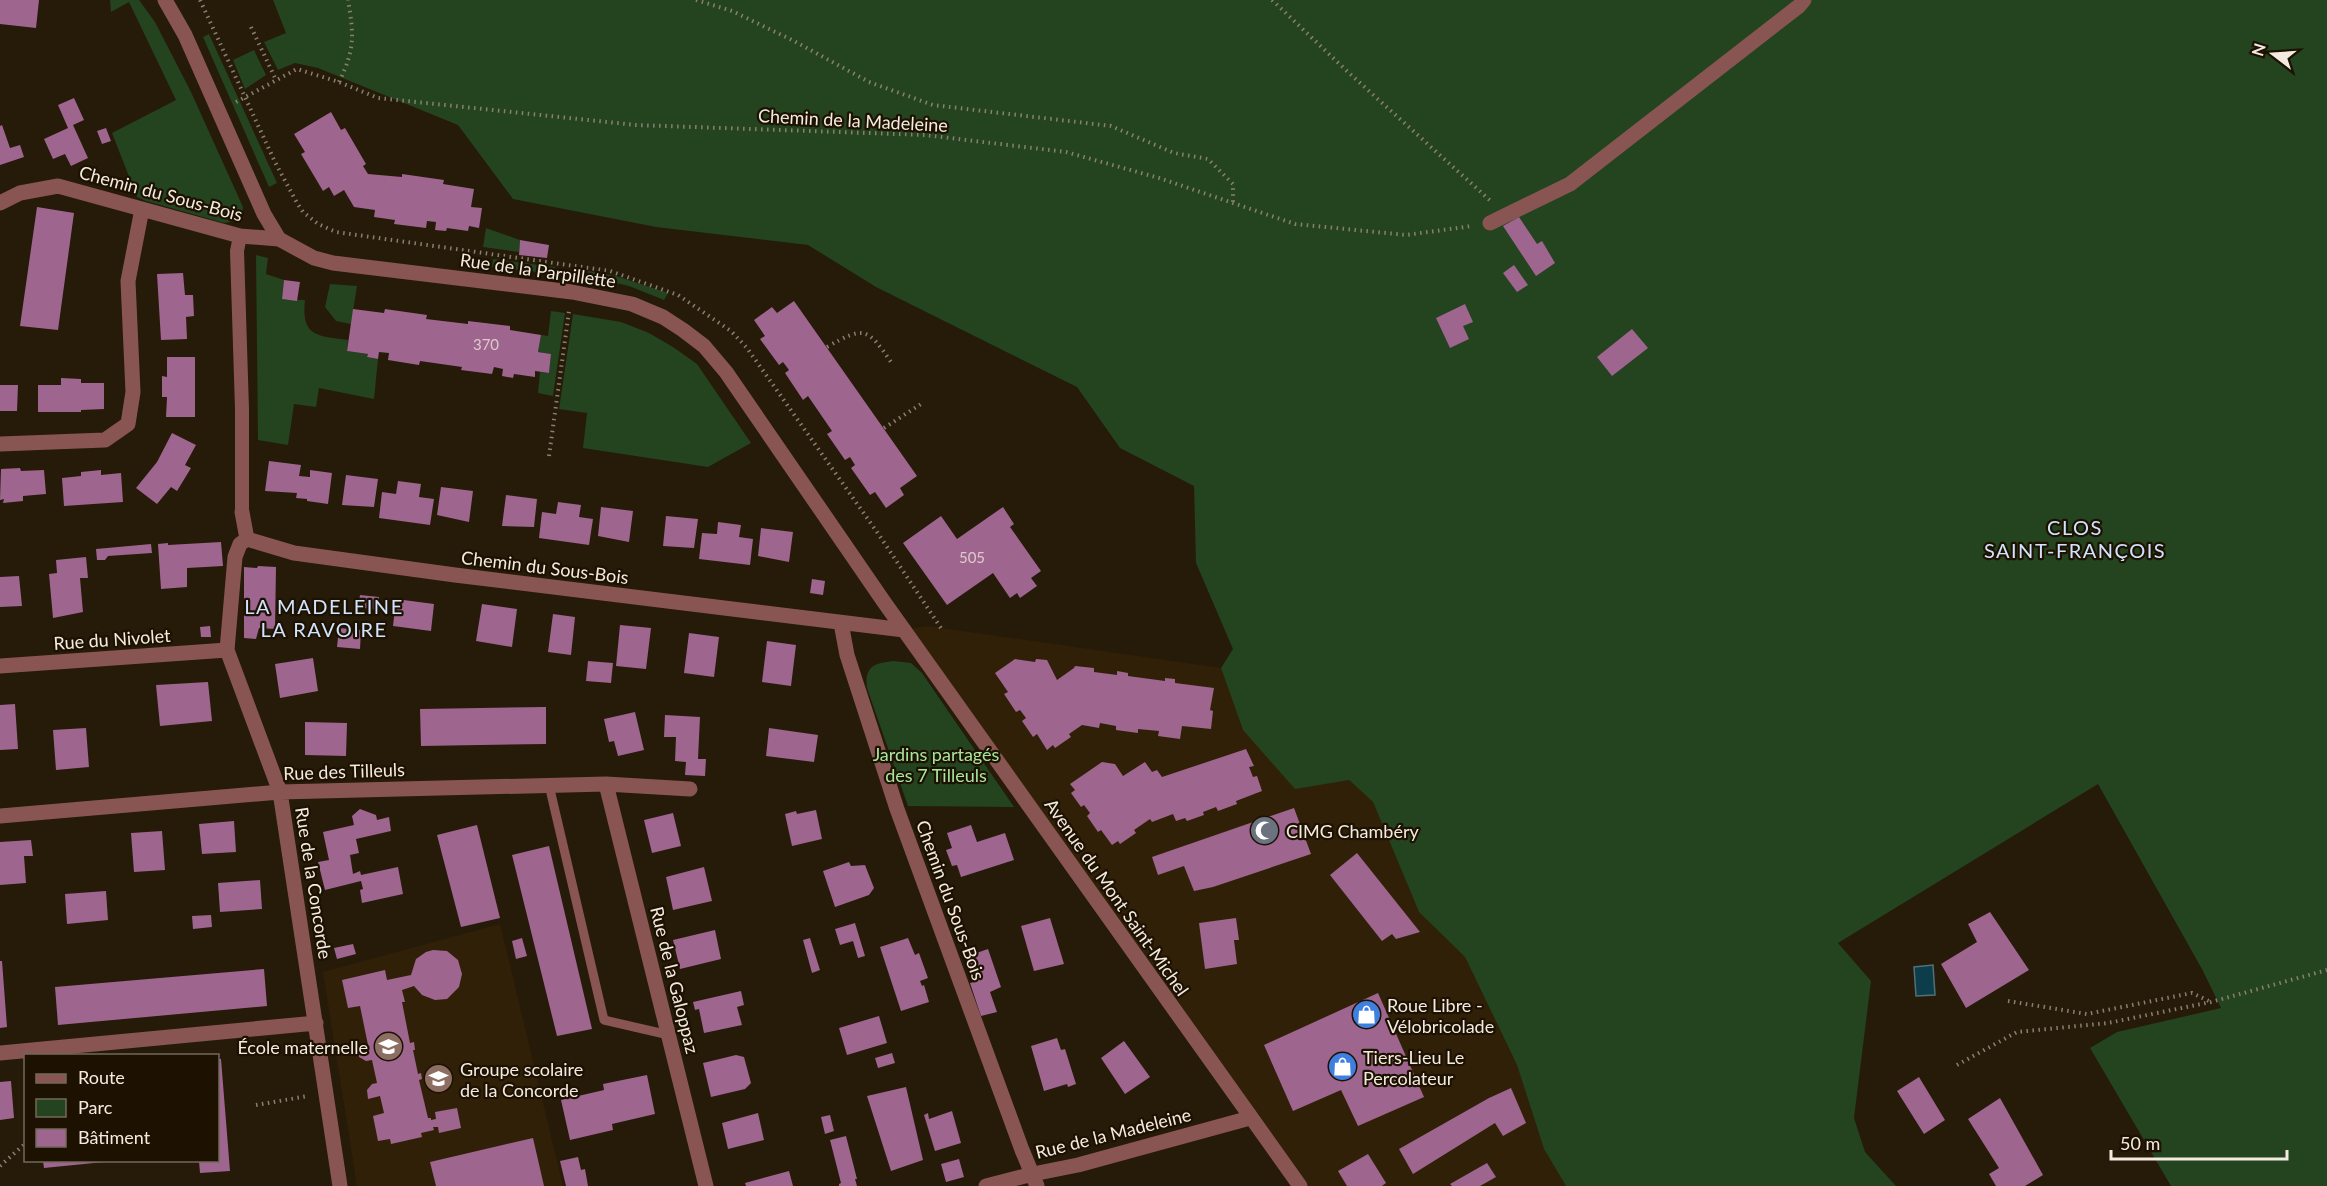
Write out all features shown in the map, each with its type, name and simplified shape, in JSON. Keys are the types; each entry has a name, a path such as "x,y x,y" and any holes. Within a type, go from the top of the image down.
{"street":[{"path":"165,0 185,35 264,214 279,239"},
{"path":"1490,223 1570,184 1804,0"},
{"name":"Chemin du Sous-Bois","path":"0,203 20,193 58,186 240,236 279,239"},
{"path":"0,444 105,440 128,424 133,392 128,281 142,209"},
{"path":"240,236 237,251 242,410 242,512 247,539"},
{"name":"Rue de la Parpillette","path":"279,239 314,258 333,263 599,296 632,304 663,317 704,346 726,372 904,630"},
{"name":"Chemin du Sous-Bois","path":"247,539 294,553 904,630"},
{"name":"Rue de la Concorde","path":"247,539 240,544 235,557 227,650 280,792 340,1186"},
{"name":"Chemin du Sous-Bois","path":"841,622 847,655 897,809 1035,1180"},
{"name":"Avenue du Mont Saint-Michel","path":"904,630 1300,1186"},
{"name":"Rue du Nivolet","path":"0,666 227,650"},
{"name":"Rue des Tilleuls","path":"0,816 280,792 606,784 690,789"},
{"name":"Rue de la Galoppaz","path":"606,784 706,1186"},
{"path":"0,1053 316,1023"},
{"name":"Rue de la Madeleine","path":"986,1186 1035,1180 1078,1165 1250,1118"}],"lane":[{"path":"549,785 604,1020 669,1035"}],"path":[{"path":"200,0 274,162 303,212"},
{"path":"339,82 350,59 352,39 348,0"},
{"path":"696,0 732,11 869,82 933,105 1112,126 1174,153 1208,159 1233,184 1233,203"},
{"path":"1272,0 1348,73 1507,215"},
{"path":"251,27 276,80"},
{"name":"Chemin de la Madeleine","path":"218,110 297,69 339,82 378,98 636,125 925,135 1066,152 1159,178 1295,224 1407,235 1490,223"},
{"path":"549,456 570,310"},
{"path":"826,347 850,334 867,333 876,339 891,362"},
{"path":"884,428 921,404"},
{"path":"877,532 941,628"},
{"path":"1957,1065 2017,1032 2108,1023 2211,1002 2327,970"},
{"path":"2008,1002 2087,1014 2192,993 2211,1002"},
{"path":"256,1105 326,1092"},
{"path":"0,1166 24,1145"}],"shaded area":[{"path":"928,626 1221,668 1243,730 1349,780 1373,802 1419,912 1465,957 1517,1065 1544,1149 1566,1186 1300,1186 904,630"},
{"name":"Groupe scolaire de la Concorde","path":"500,924 563,1186 357,1186 323,972"}],"green space":[{"path":"110,0 139,0 155,22 191,92 243,207 241,220 224,223 137,197 112,133 176,100 129,2 111,12"},
{"path":"273,0 2327,0 2327,1186 2171,1186 2090,1048 2117,1032 2221,1008 2203,971 2098,784 1838,943 1871,981 1854,1118 1865,1152 1896,1186 1566,1186 1544,1149 1517,1065 1465,957 1419,912 1373,802 1349,780 1295,789 1243,730 1221,668 1233,649 1196,563 1194,486 1120,448 1077,387 876,287 808,245 656,227 513,199 458,125 318,68 295,63 278,70 264,42 286,33"},
{"path":"209,34 277,183 269,187 203,37"},
{"path":"254,50 266,75 245,89 233,60"},
{"path":"486,228 520,240 519,252 483,247"},
{"path":"256,255 268,258 266,274 284,280 282,299 305,300 306,321 313,332 348,340 347,351 368,354 367,357 378,359 374,399 319,388 316,407 294,404 288,445 258,440"},
{"path":"493,259 555,267 555,274 492,267"},
{"path":"588,271 616,276 668,293 664,300 629,286 587,276"},
{"path":"330,284 357,286 351,324 336,321 325,307"},
{"path":"551,311 565,313 553,396 538,393 540,372 549,373 551,354 538,352 541,335 548,336"},
{"path":"573,314 621,322 649,333 697,364 751,443 708,467 583,448 587,413 559,409"},
{"name":"Jardins partagés des 7 Tilleuls","path":"894,661 911,663 922,673 1014,807 908,806 867,688 867,675 872,667"}],"water":[{"path":"1933,965 1935,995 1916,996 1914,967"}],"building":[{"path":"0,0 39,0 36,28 0,24"},
{"path":"74,98 84,120 73,125 88,158 71,166 65,154 53,159 44,139 68,128 58,105"},
{"path":"331,112 341,130 345,128 366,164 363,166 368,174 402,177 402,174 444,180 443,184 474,189 471,207 482,208 479,228 469,226 468,231 447,228 446,231 435,230 436,222 427,221 426,228 394,224 395,220 374,217 375,210 354,207 344,190 334,196 329,187 323,191 301,154 305,152 294,134"},
{"path":"2,125 10,148 20,145 24,157 0,165 0,126"},
{"path":"106,128 111,141 102,144 97,131"},
{"path":"37,207 74,213 58,330 20,326"},
{"path":"1519,217 1537,244 1542,241 1555,263 1536,276 1503,226"},
{"path":"520,240 549,245 547,258 519,255"},
{"path":"1514,265 1528,285 1517,292 1503,273"},
{"path":"183,273 185,295 193,295 194,316 186,317 187,339 161,340 157,274"},
{"path":"284,280 300,282 297,301 282,299"},
{"path":"794,301 917,476 900,488 904,495 886,508 875,492 870,495 851,468 855,465 850,457 845,460 827,434 832,431 808,396 803,400 785,373 789,370 783,362 779,365 760,339 765,336 754,320 772,307 777,313"},
{"path":"1465,304 1473,322 1463,326 1469,339 1450,348 1436,318"},
{"path":"353,309 384,313 385,309 427,315 426,319 510,326 510,330 541,335 538,352 551,354 549,373 535,371 535,377 514,374 513,378 502,376 503,369 494,367 492,374 420,361 419,365 388,360 389,353 379,352 378,359 367,357 368,354 347,351"},
{"path":"1632,329 1648,348 1612,376 1597,357"},
{"path":"167,357 195,357 195,417 166,417 167,397 162,397 162,376 167,377"},
{"path":"61,378 81,379 81,383 104,383 104,409 81,410 81,412 38,412 38,385 61,385"},
{"path":"0,385 18,385 17,411 0,411"},
{"path":"172,433 196,445 185,465 191,468 177,491 171,487 157,504 136,488 157,462"},
{"path":"269,461 301,465 299,476 310,477 310,470 332,473 328,504 296,498 297,493 265,491"},
{"path":"20,468 21,471 44,470 46,494 23,496 23,501 3,503 4,499 0,500 1,469"},
{"path":"101,470 101,475 121,473 123,502 64,506 62,478 81,476 81,472"},
{"path":"346,475 378,479 374,507 342,505"},
{"path":"398,481 421,484 419,497 434,499 430,525 379,518 382,492 396,494"},
{"path":"441,487 473,491 469,522 437,515"},
{"path":"506,495 537,499 534,527 502,526"},
{"path":"558,502 581,505 579,517 593,519 589,545 539,538 542,512 556,514"},
{"path":"601,507 633,511 629,542 598,536"},
{"path":"1003,507 1014,524 1010,527 1041,571 1031,578 1037,586 1020,598 1017,593 1010,598 993,573 947,605 903,543 941,516 957,539"},
{"path":"666,516 698,519 694,548 663,546"},
{"path":"718,522 741,525 739,537 753,539 750,565 699,559 702,533 717,534"},
{"path":"761,528 793,532 789,562 758,556"},
{"path":"221,542 223,566 187,568 187,587 161,589 158,544"},
{"path":"151,544 152,553 108,556 105,560 97,560 96,549"},
{"path":"86,557 88,578 80,578 83,612 53,618 49,574 57,573 56,560"},
{"path":"258,566 276,567 275,629 259,628 256,639 244,638 244,567 257,568"},
{"path":"19,576 22,606 0,607 0,577"},
{"path":"812,579 825,581 823,595 810,593"},
{"path":"360,595 379,597 377,610 358,607"},
{"path":"396,599 434,604 431,631 393,626"},
{"path":"482,604 517,609 512,647 476,641"},
{"path":"553,614 575,617 571,655 548,652"},
{"path":"620,625 651,628 646,669 616,666"},
{"path":"210,626 211,637 201,637 200,627"},
{"path":"339,628 361,630 360,649 337,647"},
{"path":"689,633 719,637 714,677 684,673"},
{"path":"767,641 796,645 791,686 762,682"},
{"path":"313,658 318,691 280,698 275,664"},
{"path":"1015,659 1035,662 1036,659 1047,660 1057,680 1075,666 1094,668 1094,672 1117,675 1117,671 1128,673 1128,676 1165,681 1165,678 1175,679 1175,683 1214,688 1210,710 1213,711 1211,729 1182,726 1180,739 1158,736 1159,731 1138,729 1138,733 1116,730 1116,726 1100,723 1099,728 1082,725 1069,734 1071,737 1055,748 1053,745 1047,750 1037,734 1033,737 1022,721 1026,718 1020,710 1016,712 1004,694 1008,692 995,673"},
{"path":"588,661 613,663 611,683 586,681"},
{"path":"208,682 212,721 160,726 156,685"},
{"path":"15,704 18,749 0,750 0,705"},
{"path":"546,707 546,744 421,746 420,709"},
{"path":"635,712 644,750 618,756 614,741 609,742 604,719"},
{"path":"665,715 700,717 698,759 706,759 705,776 685,775 686,762 675,761 676,737 664,737"},
{"path":"305,722 347,723 346,756 305,755"},
{"path":"86,728 89,767 56,770 53,730"},
{"path":"769,728 818,735 814,762 766,756"},
{"path":"1246,749 1254,766 1249,767 1253,777 1257,776 1262,791 1236,801 1237,804 1218,811 1216,807 1203,812 1204,815 1187,821 1185,818 1176,821 1173,814 1152,822 1150,819 1120,844 1118,841 1112,845 1101,830 1098,832 1087,816 1090,813 1084,805 1081,807 1071,793 1075,790 1070,784 1102,762 1115,764 1123,776 1145,762 1152,772 1157,770 1162,777"},
{"name":"CIMG Chambéry","path":"1294,808 1311,854 1213,887 1194,891 1184,866 1158,875 1152,857"},
{"path":"360,809 376,815 377,820 389,817 391,831 356,839 359,853 350,855 353,874 360,871 361,875 398,867 403,894 362,903 361,881 325,890 318,862 329,860 323,832 354,825 352,816"},
{"path":"816,810 822,839 792,846 785,814"},
{"path":"673,813 681,846 652,853 644,820"},
{"path":"234,821 236,852 202,854 199,824"},
{"path":"477,825 500,918 461,927 437,835"},
{"path":"971,825 977,842 1005,833 1014,860 961,877 957,865 952,866 946,850 952,848 947,833"},
{"path":"162,831 165,870 134,872 131,833"},
{"path":"31,840 33,856 24,856 26,883 0,885 0,842"},
{"path":"549,846 592,1029 557,1036 512,855"},
{"path":"1357,853 1420,932 1396,939 1392,934 1382,941 1330,875"},
{"path":"849,862 851,866 865,865 874,888 869,895 835,907 823,871"},
{"path":"704,867 712,901 673,910 666,877"},
{"path":"260,880 262,909 220,912 218,883"},
{"path":"106,891 108,920 67,924 65,894"},
{"path":"1990,912 2029,970 1966,1008 1941,964 1977,942 1968,924"},
{"path":"211,915 212,927 193,929 192,916"},
{"path":"1050,918 1064,964 1034,971 1021,926"},
{"path":"1236,918 1239,940 1234,940 1237,964 1205,969 1199,923"},
{"path":"855,923 865,956 858,958 853,941 840,945 835,929"},
{"path":"715,930 721,959 680,969 673,940"},
{"path":"522,938 527,956 516,959 512,941"},
{"path":"810,938 820,970 812,973 803,940"},
{"path":"908,938 915,955 919,953 928,978 920,981 922,986 924,985 929,1002 901,1011 880,947"},
{"path":"353,944 356,954 337,959 334,948"},
{"path":"988,949 1001,987 990,992 997,1012 981,1016 970,983 974,982 965,957"},
{"name":"École maternelle","path":"433,950 447,951 458,960 462,974 459,987 447,999 435,1000 422,995 414,986 402,990 405,1002 402,1002 410,1043 414,1042 415,1050 413,1050 418,1074 421,1073 422,1079 419,1080 428,1118 436,1119 435,1112 457,1108 461,1128 439,1133 438,1127 433,1127 434,1130 421,1133 422,1137 391,1144 390,1139 378,1141 373,1116 384,1113 380,1096 368,1099 367,1090 372,1084 377,1083 372,1060 366,1061 359,1057 357,1049 368,1045 360,1006 348,1008 342,980 385,970 387,980 411,975 416,959"},
{"path":"0,961 2,961 7,1027 0,1028"},
{"path":"264,969 267,1006 58,1025 55,987"},
{"path":"741,991 744,1005 737,1007 742,1025 704,1033 699,1009 695,1010 693,1002"},
{"name":"Tiers-Lieu Le Percolateur","path":"1378,993 1424,1097 1358,1126 1341,1090 1293,1111 1264,1045"},
{"path":"879,1016 887,1043 847,1055 839,1028"},
{"path":"1057,1038 1061,1050 1065,1049 1076,1084 1068,1087 1067,1084 1044,1091 1031,1046"},
{"path":"1124,1041 1150,1077 1125,1094 1101,1058"},
{"path":"892,1053 895,1063 878,1068 875,1058"},
{"path":"736,1055 744,1057 751,1083 745,1089 711,1097 703,1063"},
{"path":"219,1059 221,1059 230,1171 200,1173 199,1162 219,1162"},
{"path":"647,1075 655,1114 612,1124 613,1130 570,1140 561,1100 604,1090 603,1084"},
{"path":"1919,1077 1945,1120 1924,1134 1897,1091"},
{"path":"11,1081 14,1118 0,1120 0,1082"},
{"path":"906,1087 923,1160 891,1171 867,1096"},
{"path":"1511,1088 1526,1123 1503,1136 1495,1123 1413,1174 1399,1149"},
{"path":"2000,1098 2043,1175 2025,1186 1996,1186 1989,1174 1999,1168 1968,1119"},
{"path":"952,1111 961,1143 935,1151 924,1115 928,1113 929,1119"},
{"path":"758,1113 764,1140 728,1149 722,1123"},
{"path":"830,1115 834,1131 825,1134 821,1117"},
{"path":"846,1136 857,1186 839,1186 841,1183 830,1140"},
{"path":"533,1138 544,1186 436,1186 430,1162"},
{"path":"1368,1154 1386,1183 1382,1186 1347,1186 1338,1171"},
{"path":"578,1157 581,1170 585,1169 588,1186 566,1186 560,1161"},
{"path":"959,1159 964,1177 946,1182 941,1164"},
{"path":"43,1162 104,1162 44,1168"},
{"path":"1487,1163 1496,1177 1480,1186 1452,1186 1450,1184"},
{"path":"789,1171 793,1186 746,1186 745,1183"}],"place":[{"name":"CIMG Chambéry","path":"1265,831"},
{"name":"Roue Libre - Vélobricolade","path":"1366,1015"},
{"name":"École maternelle","path":"389,1047"},
{"name":"Tiers-Lieu Le Percolateur","path":"1342,1067"},
{"name":"Groupe scolaire de la Concorde","path":"439,1079"}],"district":[{"name":"CLOS SAINT-FRANÇOIS","path":"2075,538"},
{"name":"LA MADELEINE LA RAVOIRE","path":"324,618"}]}
